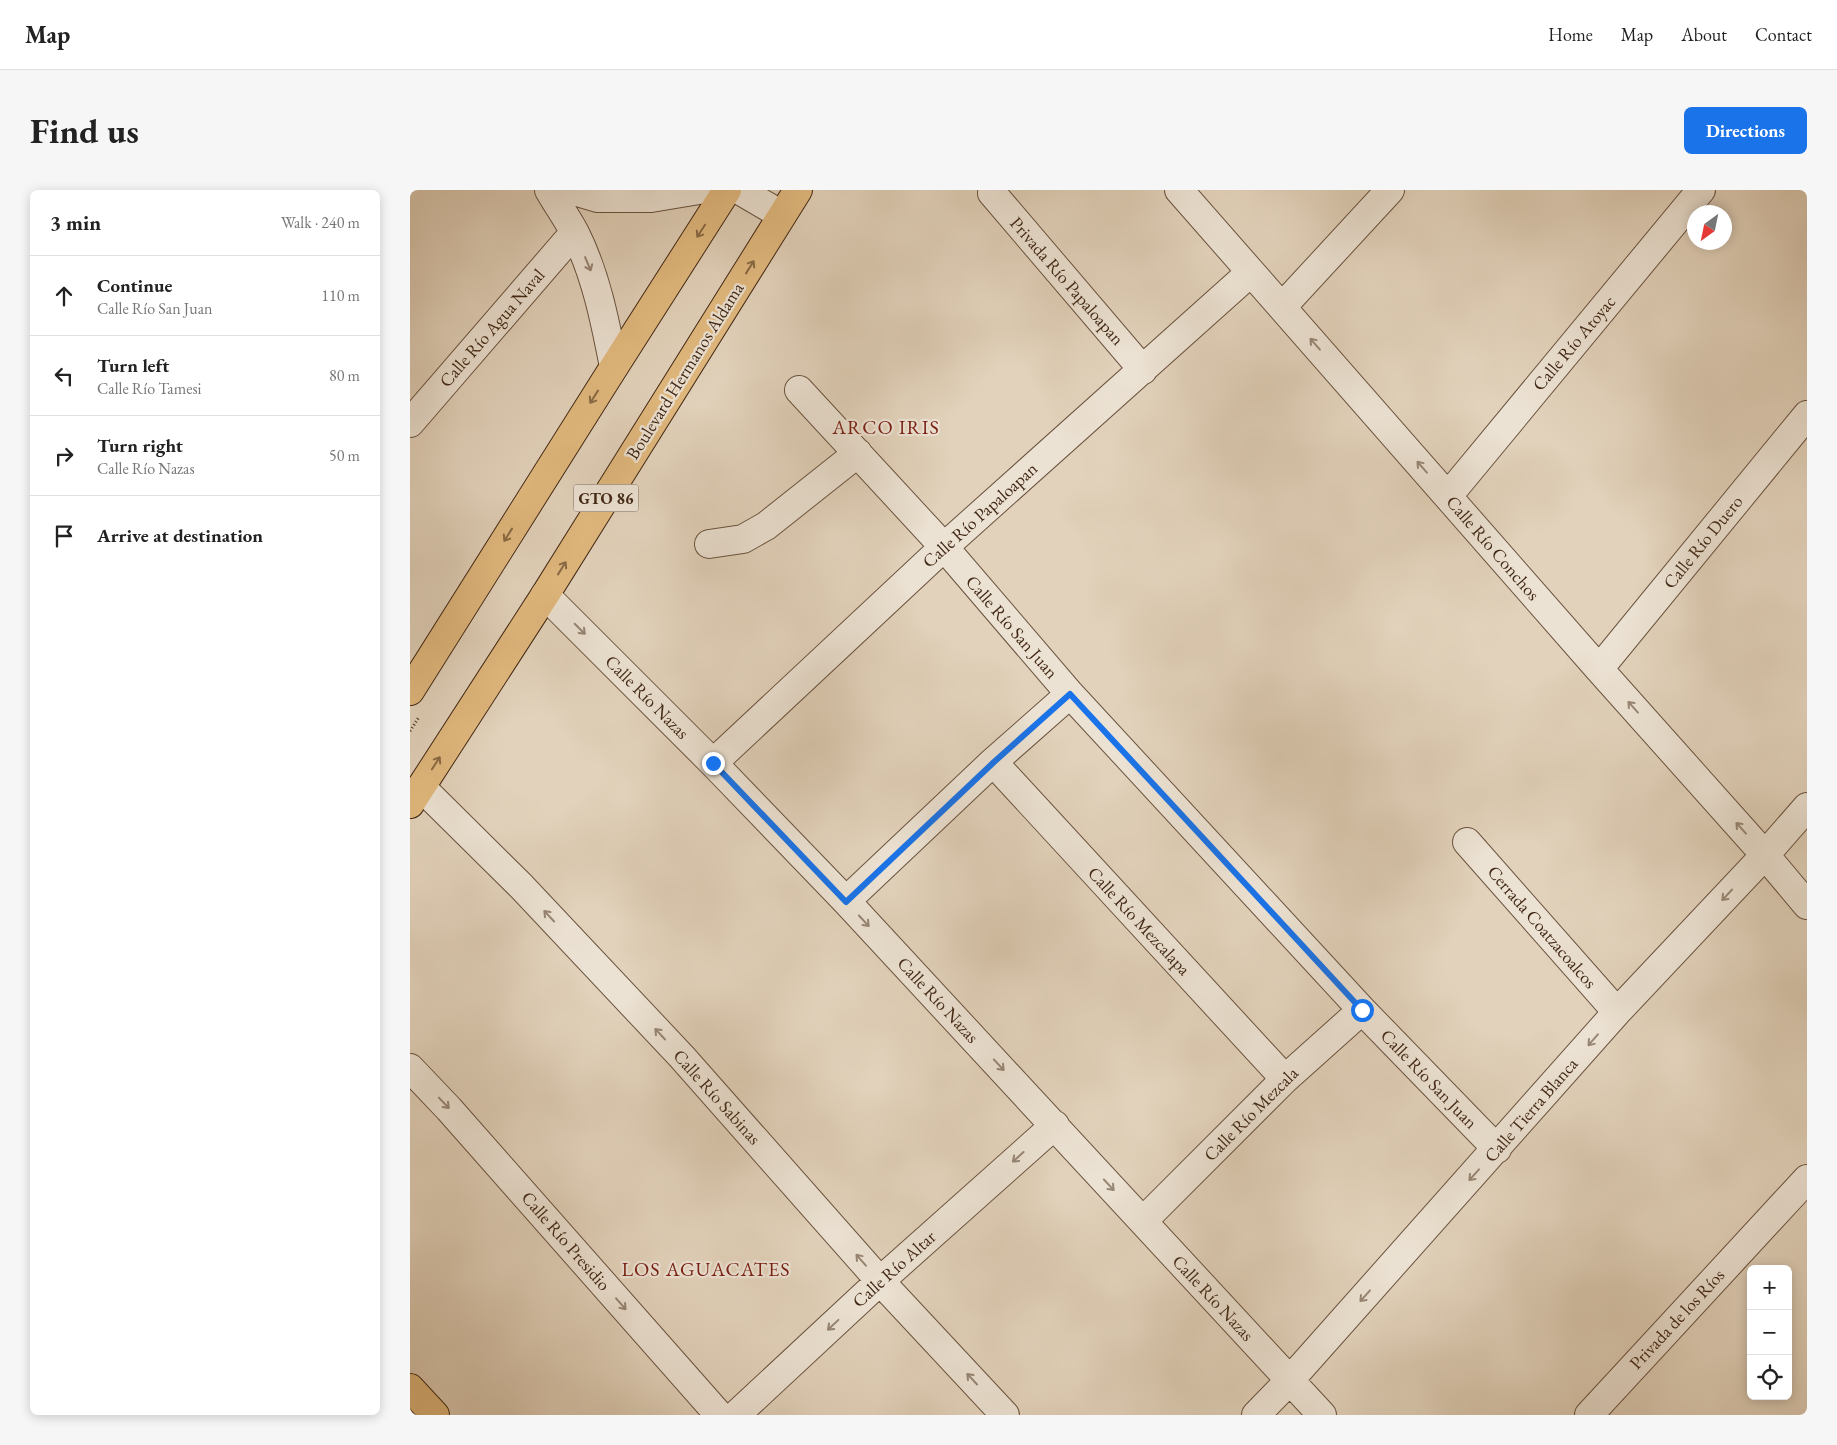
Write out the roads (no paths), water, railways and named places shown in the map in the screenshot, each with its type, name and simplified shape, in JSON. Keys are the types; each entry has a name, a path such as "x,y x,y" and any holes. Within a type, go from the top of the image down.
{"main road":[{"path":"410,691 727,190"},
{"name":"Boulevard Hermanos Aldama","path":"415,796 545,595 798,190"},
{"path":"410,1388 435,1415"}],"street":[{"path":"548,190 574,233 590,270 604,316 614,366"},
{"path":"570,190 598,198 651,198 699,190"},
{"path":"739,190 782,215"},
{"path":"1282,307 1390,190"},
{"name":"Calle Río Atoyac","path":"1448,496 1701,190"},
{"name":"Calle Río Conchos","path":"1185,192 1251,272 1807,905"},
{"name":"Privada Río Papaloapan","path":"992,193 1143,370"},
{"name":"Calle Río Agua Naval","path":"410,423 574,233"},
{"name":"Calle Río Papaloapan","path":"713,763 944,546 1251,272"},
{"name":"Calle Río San Juan","path":"799,390 944,546 1070,694 1362,1010 1497,1149"},
{"name":"Calle Río Duero","path":"1599,669 1807,415"},
{"path":"709,544 743,539 766,526 858,453"},
{"name":"Calle Río Nazas","path":"545,595 713,763 846,902 1322,1415"},
{"path":"846,902 994,762 1070,694"},
{"name":"Calle Río Mezcalapa","path":"994,762 1285,1079"},
{"name":"Calle Río Sabinas","path":"415,796 522,887 682,1057 880,1281 1005,1415"},
{"name":"Calle Tierra Blanca","path":"1256,1415 1290,1380 1497,1149 1617,1012 1765,855 1807,807"},
{"name":"Cerrada Coatzacoalcos","path":"1467,842 1617,1012"},
{"name":"Calle Río Mezcala","path":"1143,1222 1285,1079 1362,1010"},
{"name":"Calle Río Presidio","path":"410,1068 449,1108 719,1415"},
{"name":"Calle Río Altar","path":"736,1415 880,1281 1054,1125"},
{"name":"Privada de los Ríos","path":"1589,1415 1807,1179"}],"district":[{"name":"ARCO IRIS","path":"886,427"},
{"name":"LOS AGUACATES","path":"706,1269"}]}
